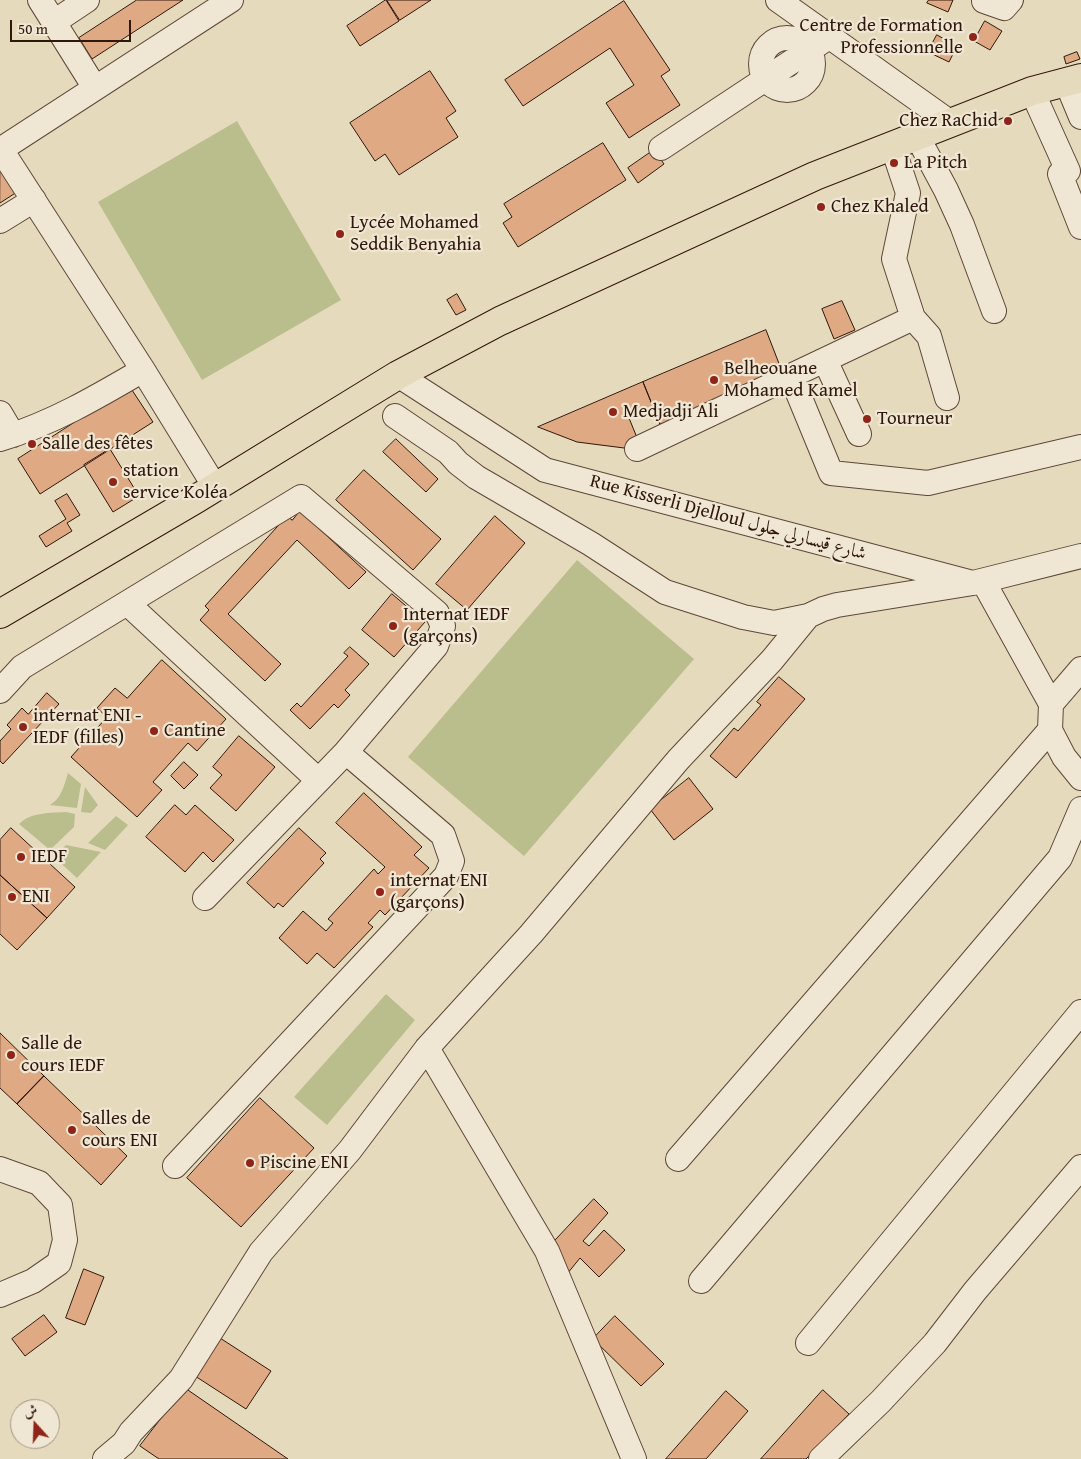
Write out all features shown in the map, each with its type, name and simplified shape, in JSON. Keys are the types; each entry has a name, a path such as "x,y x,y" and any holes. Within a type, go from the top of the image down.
{"main road":[{"path":"0,614 215,487 398,375 500,321 815,176 1032,92 1073,80"}],"street":[{"path":"40,0 95,88"},
{"path":"54,22 87,0"},
{"path":"215,487 143,370 0,149 231,0"},
{"path":"778,0 819,43 951,123"},
{"path":"984,1 1004,8 1011,0"},
{"path":"661,148 819,43"},
{"path":"1073,80 1081,117"},
{"path":"1032,92 1068,172 1060,174 1081,227"},
{"path":"904,140 946,190 962,226 994,311"},
{"path":"904,140 908,193 894,259 913,318 929,336 947,398"},
{"path":"0,221 34,200"},
{"path":"637,449 913,318"},
{"path":"825,360 859,434"},
{"path":"0,413 7,437 78,408 143,370"},
{"name":"Rue Kisserli Djelloul شارع قيسارلي جلول","path":"398,375 545,470 978,582 1081,556"},
{"path":"790,376 831,473 928,483 1081,447"},
{"path":"395,416 448,452 458,463 476,477 591,544 665,592 743,617 774,623 808,616 836,605 978,582 1051,704 1050,730 1064,757 1081,778"},
{"path":"0,691 22,666 301,497 437,613 443,626 436,646 346,752 205,898"},
{"path":"127,602 318,780"},
{"path":"105,1459 124,1443 131,1432 181,1378 261,1252 350,1150 427,1048 531,934 678,760 772,660 808,616"},
{"path":"1051,704 1081,669"},
{"path":"678,1159 1050,730"},
{"path":"175,1166 446,876 452,861 443,835 346,752"},
{"path":"701,1281 1060,858 1081,809"},
{"path":"808,1343 1081,1012"},
{"path":"427,1048 547,1251 634,1459"},
{"path":"821,1459 881,1401 935,1343 975,1291 1081,1167"},
{"path":"0,1169 39,1183 60,1205 65,1240 59,1263 33,1281 0,1294"}],"green space":[{"path":"237,121 341,300 202,380 98,202"},
{"path":"577,560 694,659 524,856 408,757"},
{"path":"68,773 81,784 77,808 50,805 60,795"},
{"path":"85,787 98,805 91,813 81,812"},
{"path":"66,812 75,814 74,827 50,850 19,824 35,815"},
{"path":"116,816 128,825 105,850 88,843"},
{"path":"66,845 101,852 77,878 54,857"},
{"path":"386,994 415,1020 327,1125 294,1097"}],"building":[{"path":"137,0 183,0 92,59 79,38"},
{"path":"386,0 399,21 360,46 347,26"},
{"path":"387,0 431,0 400,20"},
{"path":"929,0 953,0 948,12 927,3"},
{"path":"624,1 670,70 661,76 680,105 629,138 606,103 634,85 610,48 523,106 505,80"},
{"path":"985,21 1002,31 990,50 974,41"},
{"path":"937,35 957,46 949,62 928,52"},
{"path":"1077,52 1080,59 1066,64 1064,57"},
{"path":"430,71 456,111 446,118 458,137 399,175 385,154 375,161 350,123"},
{"path":"603,143 626,180 518,247 503,223 512,217 504,204"},
{"path":"654,150 664,164 638,183 628,168"},
{"path":"0,165 17,192 0,203"},
{"path":"457,294 466,310 456,315 447,300"},
{"path":"842,301 855,330 834,339 822,309"},
{"name":"Belheouane Mohamed Kamel","path":"766,330 785,379 664,434 643,382"},
{"name":"Medjadji Ali","path":"643,382 664,434 632,449 577,442 538,427"},
{"path":"130,387 153,422 40,494 18,459"},
{"path":"653,407 664,434 640,445 629,418"},
{"path":"396,439 438,479 426,492 383,452"},
{"path":"110,449 139,496 113,512 84,465"},
{"path":"364,470 441,539 413,570 336,500"},
{"path":"67,494 80,515 67,523 72,531 46,547 39,536 66,519 55,501"},
{"path":"300,511 366,572 349,589 297,540 228,614 281,664 265,681 200,620 209,610 205,606 287,516 292,520"},
{"path":"495,516 525,543 467,610 436,584"},
{"name":"Internat IEDF (garçons)","path":"392,594 425,622 394,657 362,630"},
{"path":"350,647 369,664 345,690 350,695 338,708 334,704 310,729 290,710 297,703 301,707 348,656 344,653"},
{"name":"Cantine","path":"162,660 226,719 197,751 188,743 153,782 162,790 137,817 71,757 107,717 97,708 115,688 127,698"},
{"path":"779,677 805,699 736,778 710,756 734,728 738,731 761,705 757,702"},
{"name":"internat ENI - IEDF (filles)","path":"47,693 59,704 3,764 0,761 0,741 11,729 7,725 22,708 28,714"},
{"path":"239,736 275,767 236,811 210,788 222,775 213,767"},
{"path":"184,762 198,775 184,789 171,776"},
{"path":"689,778 713,809 674,840 650,809"},
{"name":"internat ENI (garçons)","path":"364,793 422,847 414,855 429,868 385,915 380,910 368,923 373,927 334,968 317,953 307,964 279,938 303,911 326,931 333,923 328,919 374,869 378,874 385,867 336,823"},
{"path":"175,805 186,815 195,805 234,840 213,862 203,852 185,872 146,837"},
{"name":"IEDF","path":"11,828 75,887 47,918 0,875 0,840"},
{"path":"299,828 326,853 320,859 324,863 283,907 278,903 274,908 247,883"},
{"name":"ENI","path":"0,875 47,918 17,950 0,934"},
{"name":"Salle de cours IEDF","path":"0,1033 44,1076 17,1104 0,1088"},
{"name":"Salles de cours ENI","path":"44,1076 127,1156 101,1185 17,1104"},
{"name":"Piscine ENI","path":"260,1098 314,1148 241,1227 187,1178"},
{"path":"594,1199 608,1213 583,1241 589,1246 604,1230 625,1250 599,1277 580,1258 567,1274 550,1246"},
{"path":"84,1269 104,1277 85,1325 66,1318"},
{"path":"44,1315 57,1332 25,1356 12,1339"},
{"path":"615,1316 664,1364 641,1386 593,1339"},
{"path":"220,1338 271,1371 246,1409 195,1376"},
{"path":"185,1388 288,1459 159,1459 140,1446"},
{"path":"823,1390 849,1414 806,1459 761,1459"},
{"path":"726,1391 748,1411 706,1459 666,1459"}],"place":[{"name":"Centre de Formation Professionnelle","path":"973,37"},
{"name":"Chez RaChid","path":"1008,121"},
{"name":"La Pitch","path":"894,163"},
{"name":"Chez Khaled","path":"821,207"},
{"name":"Lycée Mohamed Seddik Benyahia","path":"340,234"},
{"name":"Belheouane Mohamed Kamel","path":"714,380"},
{"name":"Medjadji Ali","path":"613,412"},
{"name":"Tourneur","path":"867,419"},
{"name":"Salle des fêtes","path":"32,444"},
{"name":"station service Koléa","path":"113,482"},
{"name":"Internat IEDF (garçons)","path":"393,626"},
{"name":"internat ENI - IEDF (filles)","path":"23,727"},
{"name":"Cantine","path":"154,731"},
{"name":"IEDF","path":"21,857"},
{"name":"internat ENI (garçons)","path":"380,892"},
{"name":"ENI","path":"12,897"},
{"name":"Salle de cours IEDF","path":"11,1055"},
{"name":"Salles de cours ENI","path":"72,1130"},
{"name":"Piscine ENI","path":"250,1163"}]}
